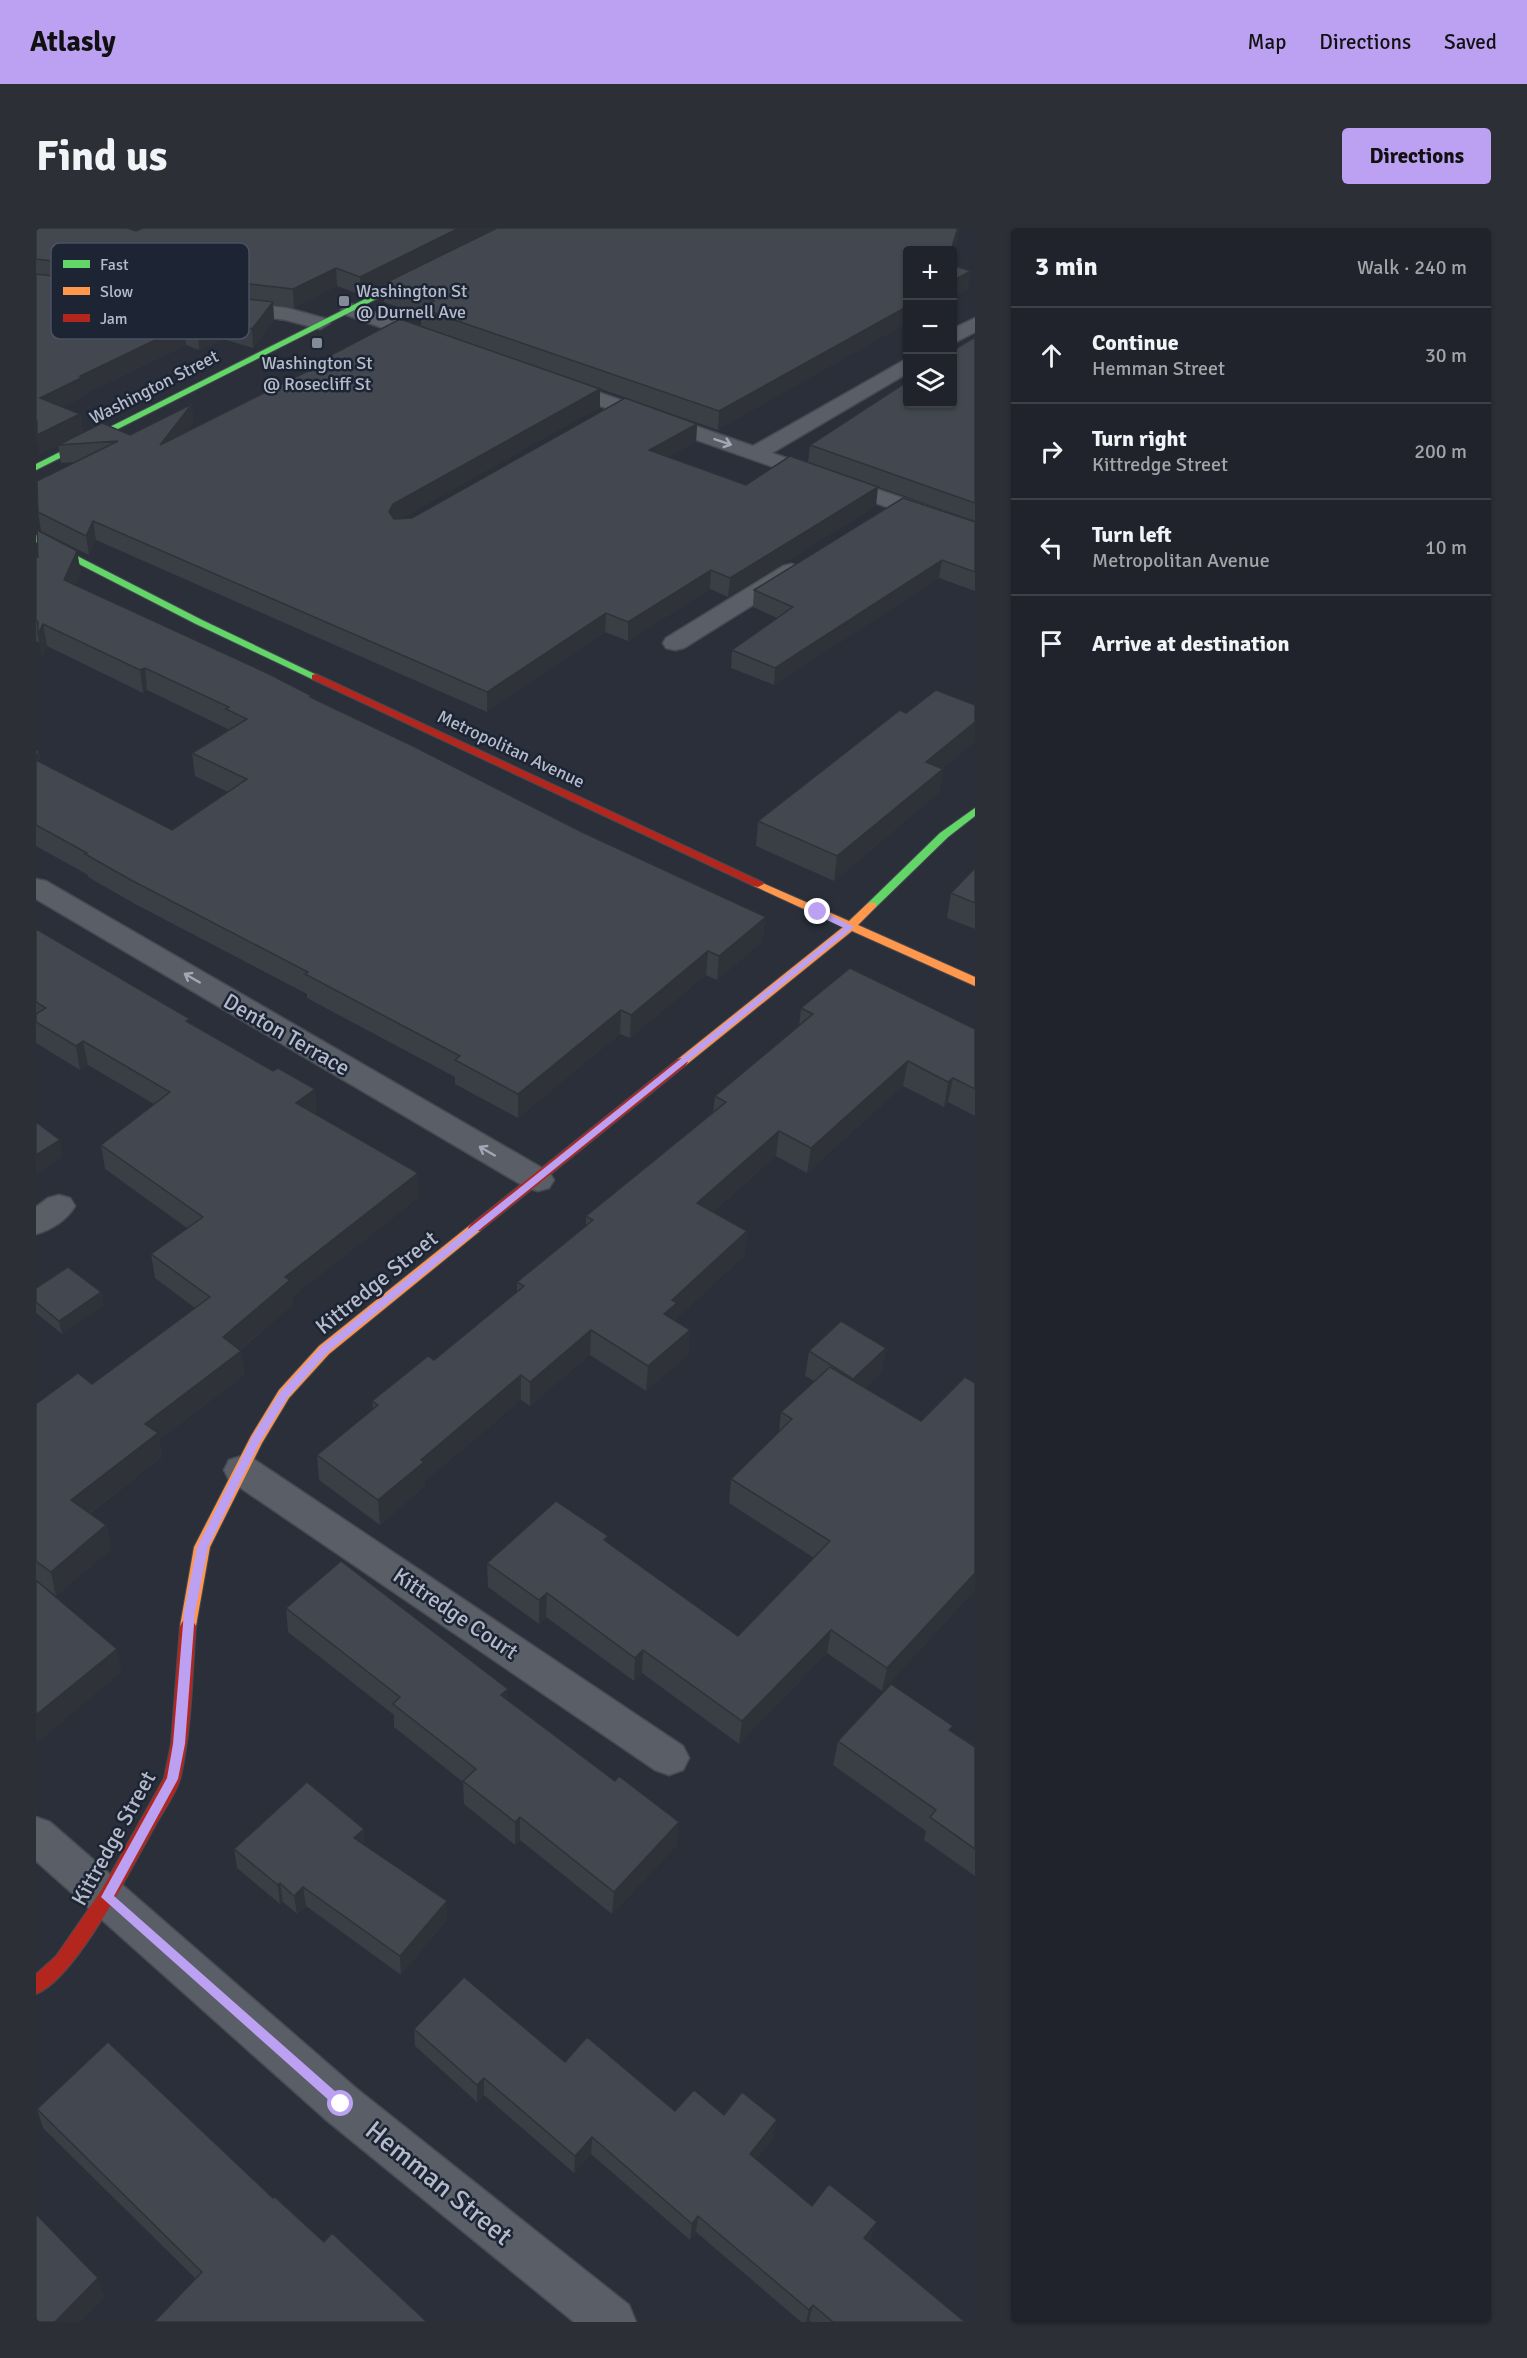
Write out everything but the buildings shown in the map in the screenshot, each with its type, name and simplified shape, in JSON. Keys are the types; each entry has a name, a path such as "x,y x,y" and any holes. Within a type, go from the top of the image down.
{"street":[{"name":"Washington Street","path":"36,467 320,323 433,269"},
{"path":"249,310 287,314 320,323"},
{"path":"351,310 453,346"},
{"path":"957,335 975,324"},
{"path":"756,453 903,367"},
{"path":"542,379 975,531"},
{"path":"599,418 620,407"},
{"path":"878,516 898,504"},
{"name":"Metropolitan Avenue","path":"36,537 199,622 850,927 975,982"},
{"path":"675,643 807,561"},
{"name":"Kittredge Street","path":"36,1986 62,1962 107,1897 172,1779 179,1744 189,1612 202,1547 256,1440 284,1395 324,1350 850,927 944,835 975,811"},
{"name":"Denton Terrace","path":"36,887 538,1180"},
{"name":"Kittredge Court","path":"242,1470 669,1758"},
{"name":"Hemman Street","path":"36,1835 341,2104 612,2322"}],"traffic: fast":[{"path":"36,467 424,273"},
{"path":"36,538 199,622 316,677"},
{"path":"872,905 944,835 975,811"}],"traffic: slow":[{"path":"758,884 975,982"},
{"path":"682,1062 850,927 872,905"},
{"path":"188,1626 202,1547 256,1440 284,1394 324,1350 475,1228"}],"traffic: jam":[{"path":"316,677 758,884"},
{"path":"475,1228 682,1062"},
{"path":"36,1986 62,1962 107,1897 172,1779 179,1744 188,1626"}],"place":[{"name":"Washington St @ Durnell Ave","path":"344,301"},
{"name":"Washington St @ Rosecliff St","path":"317,343"}],"route":[{"path":"341,2104 107,1897 172,1779 179,1744 189,1612 202,1547 256,1440 284,1395 324,1350 850,927 818,912"}]}
